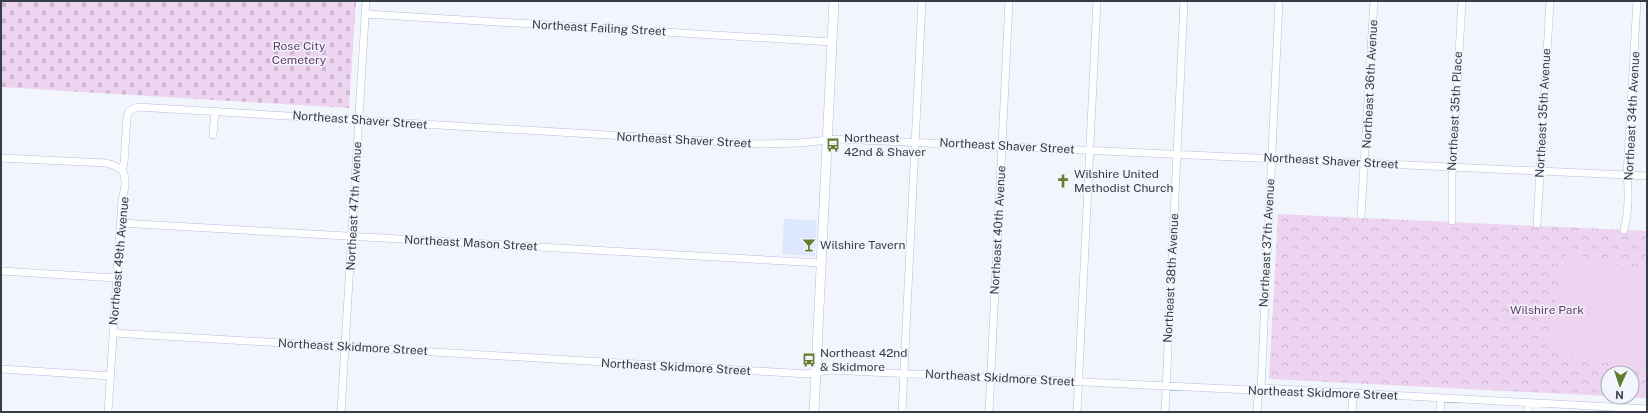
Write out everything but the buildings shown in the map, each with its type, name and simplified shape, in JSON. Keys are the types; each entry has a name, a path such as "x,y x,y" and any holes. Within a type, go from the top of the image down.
{"street":[{"name":"Northeast 47th Avenue","path":"341,412 366,1"},
{"path":"814,412 834,1"},
{"path":"902,412 922,1"},
{"name":"Northeast 40th Avenue","path":"989,412 1009,1"},
{"path":"1077,412 1097,1"},
{"name":"Northeast 38th Avenue","path":"1165,412 1184,1"},
{"name":"Northeast 37th Avenue","path":"1257,412 1258,397 1261,388 1279,1"},
{"name":"Northeast 36th Avenue","path":"1362,216 1374,1"},
{"name":"Northeast 35th Place","path":"1452,221 1453,166 1462,1"},
{"name":"Northeast 35th Avenue","path":"1537,224 1550,1"},
{"name":"Northeast 34th Avenue","path":"1624,230 1629,206 1628,174 1637,1"},
{"name":"Northeast Failing Street","path":"365,14 832,42"},
{"name":"Northeast Shaver Street","path":"129,111 138,107 759,144 827,141 839,139 1647,176"},
{"name":"Northeast 49th Avenue","path":"108,412 120,223 125,187 125,179 122,170 124,163 127,117 129,111"},
{"path":"213,135 214,111"},
{"path":"1,158 106,163 113,164 122,170"},
{"name":"Northeast Mason Street","path":"120,223 821,263"},
{"path":"1,271 116,278"},
{"name":"Northeast Skidmore Street","path":"113,333 799,374 816,373 828,370 904,373 1250,390 1261,388 1528,403 1615,410 1647,409"},
{"path":"1,369 110,376"},
{"path":"1352,412 1353,393"},
{"path":"1440,412 1441,398"},
{"path":"1528,403 1528,412"}],"shaded area":[{"path":"784,219 817,220 815,256 782,254"}],"green space":[{"name":"Rose City Cemetery","path":"1,1 356,1 349,108 1,87"},
{"name":"Wilshire Park","path":"1278,214 1647,231 1647,398 1640,398 1640,365 1600,365 1600,396 1269,379"},
{"path":"1566,253 1647,272 1647,353 1643,371 1640,370 1640,365 1615,365 1551,351 1545,344"}],"place":[{"name":"Northeast 42nd & Shaver","path":"833,145"},
{"name":"Wilshire United Methodist Church","path":"1063,181"},
{"name":"Wilshire Tavern","path":"809,245"},
{"name":"Northeast 42nd & Skidmore","path":"809,360"}]}
